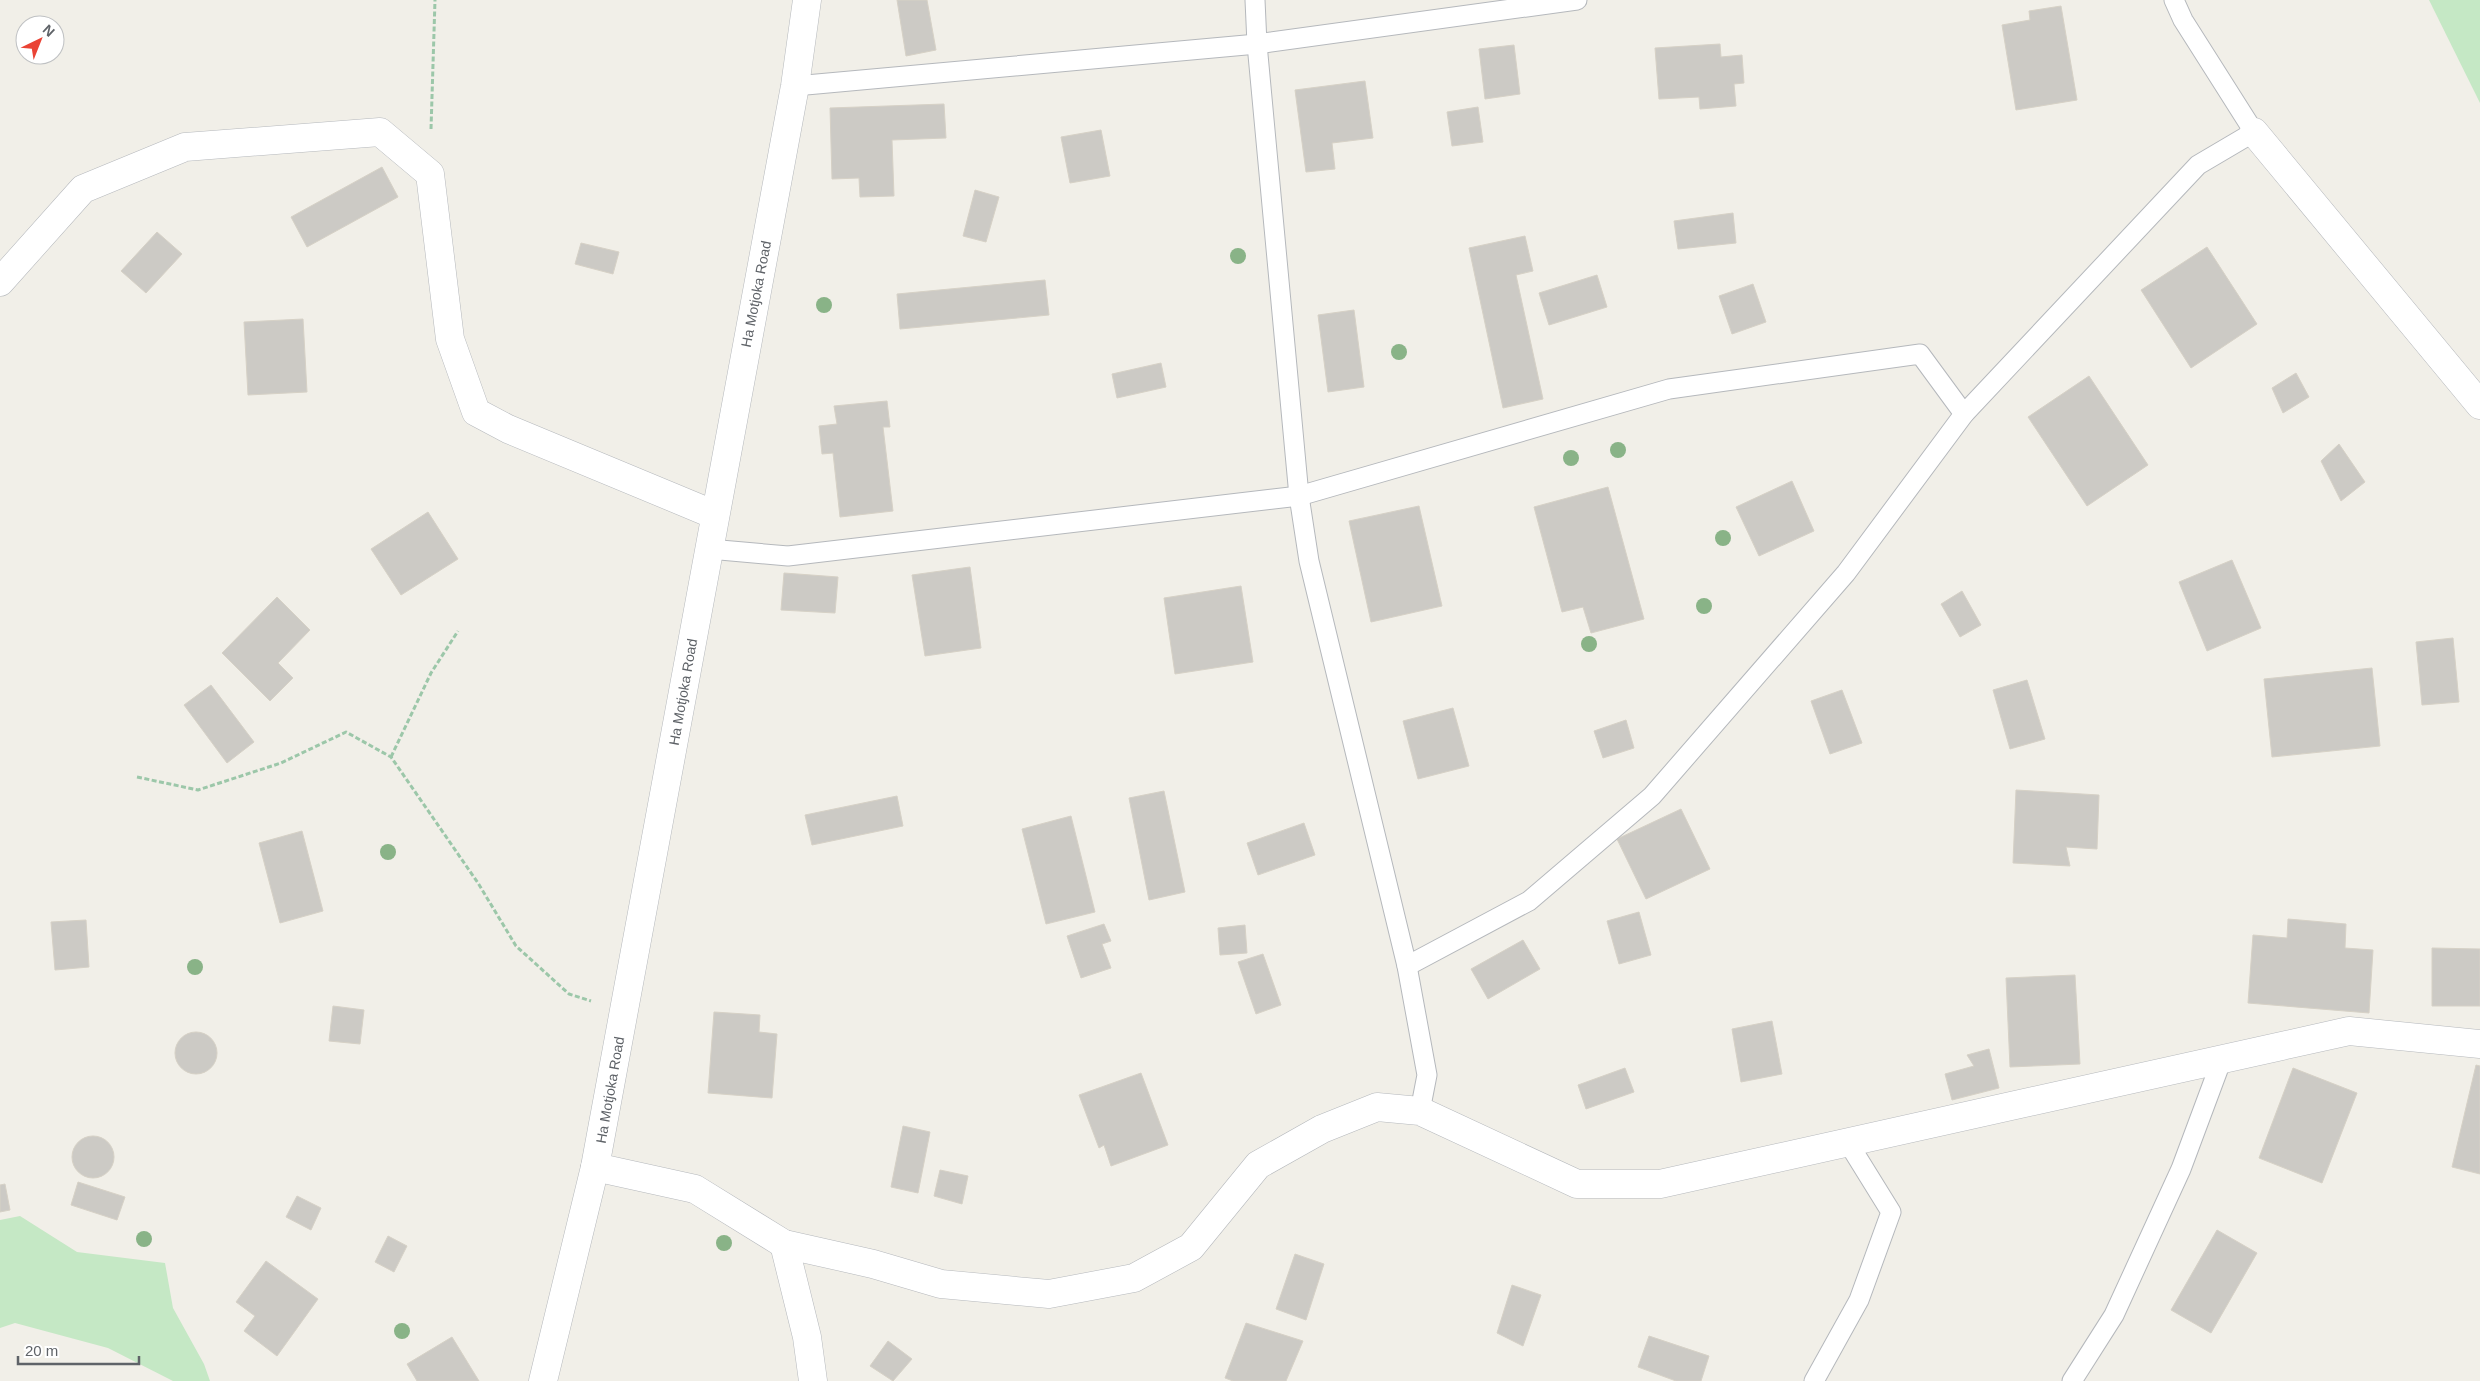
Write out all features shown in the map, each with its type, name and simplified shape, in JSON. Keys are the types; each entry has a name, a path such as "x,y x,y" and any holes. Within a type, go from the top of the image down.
{"street":[{"name":"Ha Motjoka Road","path":"543,1381 596,1167 795,86 807,0"},
{"path":"0,282 83,189 185,147 380,132 430,174 450,339 476,412 508,429 715,515"},
{"path":"2254,132 2480,405"},
{"path":"596,1167 695,1189 784,1244 873,1264 940,1284 1049,1294 1134,1278 1191,1247 1258,1165 1322,1129 1377,1107 1420,1111 1577,1184 1660,1184 2348,1031 2480,1044"},
{"path":"784,1244 807,1337 813,1381"}],"lane":[{"path":"1255,0 1257,44 1299,496 1308,561 1407,966 1427,1075 1420,1111"},
{"path":"795,86 1257,44 1576,0"},
{"path":"1407,966 1529,900 1652,796 1846,573 1964,414 2198,165 2254,132 2183,20 2174,0"},
{"path":"709,549 788,556 1299,496 1669,389 1920,354 1964,414"},
{"path":"2072,1381 2118,1307 2181,1169 2222,1059"},
{"path":"1814,1381 1859,1300 1891,1212 1847,1141"}],"path":[{"path":"430,174 434,0"},
{"path":"391,757 431,673 458,631"},
{"path":"137,776 198,790 281,763 346,732 391,757 478,883 516,946 569,994 624,1012"}],"green space":[{"path":"2429,0 2480,0 2480,103"},
{"path":"20,1216 77,1252 165,1263 173,1308 204,1364 210,1381 173,1381 108,1348 15,1323 0,1328 0,1220"}],"building":[{"path":"897,0 927,0 936,50 906,56"},
{"path":"2061,6 2077,100 2016,110 2002,25 2030,20 2029,11"},
{"path":"1720,44 1721,57 1742,55 1744,83 1734,84 1736,106 1700,109 1699,97 1659,99 1655,48"},
{"path":"1514,45 1520,94 1485,99 1479,49"},
{"path":"1365,81 1373,138 1332,143 1335,169 1306,172 1295,90"},
{"path":"944,104 946,138 892,140 894,196 860,197 859,178 832,179 830,108"},
{"path":"1478,107 1483,142 1452,146 1447,112"},
{"path":"1101,130 1110,176 1070,183 1061,137"},
{"path":"382,167 398,197 307,247 291,217"},
{"path":"975,190 999,197 986,242 963,236"},
{"path":"1733,213 1736,243 1678,249 1674,221"},
{"path":"157,232 182,254 146,293 121,271"},
{"path":"1525,236 1533,271 1516,275 1543,399 1503,408 1469,248"},
{"path":"581,243 619,252 613,274 575,264"},
{"path":"2207,247 2257,324 2191,368 2141,290"},
{"path":"1597,275 1607,307 1549,325 1539,293"},
{"path":"1045,280 1049,315 900,329 897,294"},
{"path":"1753,284 1766,322 1732,334 1719,296"},
{"path":"1354,310 1364,387 1328,392 1318,315"},
{"path":"303,319 307,392 248,395 244,322"},
{"path":"1161,363 1166,387 1117,398 1112,374"},
{"path":"2296,373 2309,397 2283,413 2272,388"},
{"path":"2089,376 2148,465 2087,506 2028,417"},
{"path":"887,401 890,427 883,427 893,511 840,517 833,453 822,454 819,426 837,424 834,406"},
{"path":"2339,444 2365,482 2341,501 2321,461"},
{"path":"1792,481 1814,531 1759,556 1736,507"},
{"path":"1608,487 1644,619 1591,633 1583,607 1562,612 1534,507"},
{"path":"1419,506 1442,606 1371,622 1349,521"},
{"path":"428,512 458,559 401,595 371,549"},
{"path":"2232,560 2261,628 2207,651 2179,582"},
{"path":"970,567 981,648 925,656 912,575"},
{"path":"784,573 838,577 835,613 781,610"},
{"path":"1241,586 1253,662 1175,674 1164,598"},
{"path":"1962,591 1981,625 1960,637 1941,604"},
{"path":"277,597 310,630 278,663 293,678 270,701 222,653"},
{"path":"2453,638 2459,702 2422,705 2416,642"},
{"path":"2372,668 2380,746 2272,757 2264,679"},
{"path":"2027,680 2045,739 2010,749 1993,690"},
{"path":"211,685 254,742 227,763 184,705"},
{"path":"1842,690 1862,743 1830,754 1811,701"},
{"path":"1453,708 1469,766 1418,779 1403,721"},
{"path":"1626,720 1634,748 1603,758 1594,731"},
{"path":"2016,790 2099,795 2097,849 2066,847 2070,866 2013,863"},
{"path":"1164,791 1185,892 1149,900 1129,798"},
{"path":"897,796 903,826 812,845 805,815"},
{"path":"1681,809 1710,869 1646,899 1617,839"},
{"path":"1071,816 1095,912 1046,924 1022,829"},
{"path":"1304,823 1315,855 1258,875 1247,843"},
{"path":"302,831 323,911 280,923 259,843"},
{"path":"1639,912 1651,955 1619,964 1607,921"},
{"path":"2288,919 2346,924 2345,948 2373,950 2369,1013 2248,1003 2253,935 2287,938"},
{"path":"86,920 89,967 55,970 51,922"},
{"path":"1104,924 1111,941 1102,944 1111,968 1081,978 1067,936"},
{"path":"1245,925 1247,953 1220,955 1218,928"},
{"path":"1523,940 1540,969 1488,999 1471,969"},
{"path":"2432,948 2480,949 2480,1006 2432,1006"},
{"path":"1263,954 1281,1005 1256,1014 1238,962"},
{"path":"2075,975 2080,1064 2010,1067 2006,978"},
{"path":"333,1006 364,1010 360,1044 329,1041"},
{"path":"714,1012 760,1015 759,1032 777,1034 772,1098 708,1093"},
{"path":"1772,1021 1782,1074 1741,1082 1732,1029"},
{"path":"200,1032 208,1035 214,1041 217,1053 214,1065 208,1071 192,1074 184,1071 178,1065 175,1049 178,1041 184,1035"},
{"path":"1989,1049 1999,1088 1952,1100 1945,1074 1974,1066 1967,1055"},
{"path":"2476,1065 2480,1066 2480,1174 2452,1167"},
{"path":"1625,1068 1634,1092 1586,1109 1578,1085"},
{"path":"2293,1068 2357,1093 2322,1183 2259,1158"},
{"path":"1141,1073 1168,1145 1111,1166 1104,1145 1099,1148 1079,1095"},
{"path":"903,1126 930,1132 918,1193 891,1187"},
{"path":"89,1136 97,1136 108,1142 114,1157 108,1172 97,1178 89,1178 78,1172 72,1161 72,1153 78,1142"},
{"path":"940,1170 968,1176 962,1204 934,1196"},
{"path":"78,1182 125,1197 117,1220 71,1205"},
{"path":"5,1184 10,1210 0,1212 0,1185"},
{"path":"297,1196 321,1208 311,1230 286,1217"},
{"path":"2217,1230 2257,1253 2211,1333 2171,1310"},
{"path":"388,1236 407,1246 394,1272 375,1262"},
{"path":"1295,1254 1324,1264 1306,1320 1276,1309"},
{"path":"266,1261 318,1299 277,1356 244,1331 255,1316 236,1302"},
{"path":"1512,1285 1541,1295 1523,1346 1497,1333"},
{"path":"1246,1323 1303,1341 1286,1381 1233,1381 1225,1378"},
{"path":"1649,1336 1709,1356 1701,1381 1676,1381 1638,1367"},
{"path":"452,1337 479,1381 417,1381 407,1364"},
{"path":"888,1341 912,1359 893,1381 870,1366"}]}
